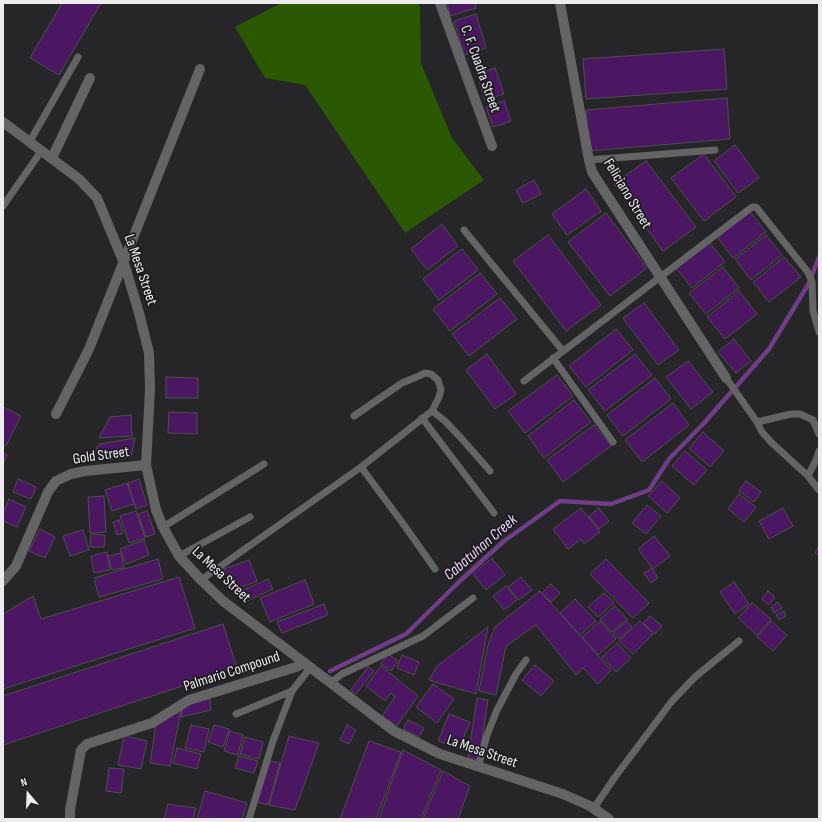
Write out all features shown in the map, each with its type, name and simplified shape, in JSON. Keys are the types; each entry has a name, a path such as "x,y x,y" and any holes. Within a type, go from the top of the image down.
{"street":[{"name":"C. F. Cuadra Street","path":"440,3 492,146"},
{"name":"Feliciano Street","path":"560,3 592,172 726,378"},
{"path":"56,414 89,348 200,69"},
{"path":"52,158 90,78"},
{"name":"La Mesa Street","path":"3,122 79,179 97,198 124,263 149,353 150,389 146,465 156,510 162,527 178,556 228,605 394,731 440,754 563,794 595,810 609,819"},
{"name":"Gold Street","path":"3,581 16,566 48,492 56,481 71,474 85,471 146,465"},
{"name":"Palmario Compound","path":"70,819 70,810 81,750 87,744 152,723 189,700 296,667 310,667"}],"lane":[{"path":"30,141 78,57"},
{"path":"3,206 42,150"},
{"path":"589,160 715,150"},
{"path":"524,381 750,208 756,208 807,271 812,282 813,311 819,332"},
{"path":"464,230 563,351"},
{"path":"553,358 613,442"},
{"path":"201,580 361,466 432,411 441,390 438,380 431,374 425,373 402,383 354,416"},
{"path":"726,378 767,438 808,476 819,490"},
{"path":"432,411 445,421 490,471"},
{"path":"756,422 791,414 800,414 808,416 813,420 819,434"},
{"path":"422,418 494,513"},
{"path":"808,476 819,451"},
{"path":"162,527 264,464"},
{"path":"361,466 435,569"},
{"path":"178,556 250,517"},
{"path":"327,680 335,678 424,636 473,598"},
{"path":"595,810 598,802 615,777 672,701 695,677 739,642"},
{"path":"478,767 487,735 497,710 516,674 526,660"},
{"path":"249,819 273,741 292,691 310,667"},
{"path":"236,714 292,691"}],"green space":[{"path":"281,3 418,3 420,6 421,63 452,138 484,180 405,233 305,85 265,78 235,27"}],"building":[{"path":"62,3 101,3 59,75 30,58"},
{"path":"447,3 475,3 476,8 450,16"},
{"path":"476,14 486,48 464,55 454,21"},
{"path":"724,49 727,89 586,99 583,59"},
{"path":"495,68 504,94 485,100 477,74"},
{"path":"727,98 730,139 589,151 586,110"},
{"path":"504,101 511,121 493,127 486,107"},
{"path":"735,145 759,178 738,193 714,161"},
{"path":"704,154 736,197 704,221 671,178"},
{"path":"646,161 696,227 663,251 614,184"},
{"path":"534,180 541,194 523,203 516,190"},
{"path":"586,189 601,211 567,235 552,214"},
{"path":"750,212 766,232 733,258 717,237"},
{"path":"606,213 647,268 610,296 568,242"},
{"path":"442,224 458,246 427,270 411,249"},
{"path":"548,235 601,305 566,331 513,261"},
{"path":"766,235 782,255 751,280 735,259"},
{"path":"709,242 725,262 692,288 676,268"},
{"path":"462,249 478,270 439,300 423,279"},
{"path":"784,257 801,277 769,302 753,282"},
{"path":"723,267 739,288 706,314 689,293"},
{"path":"480,273 497,294 450,331 433,309"},
{"path":"739,291 757,314 725,339 707,317"},
{"path":"500,298 517,319 469,356 452,334"},
{"path":"644,303 679,350 658,365 623,318"},
{"path":"616,329 633,350 586,387 569,366"},
{"path":"734,339 751,361 736,373 718,352"},
{"path":"487,354 516,394 495,409 466,370"},
{"path":"635,354 652,375 605,411 588,390"},
{"path":"688,361 713,392 691,409 666,377"},
{"path":"557,375 573,396 525,433 508,411"},
{"path":"166,377 198,378 198,398 166,398"},
{"path":"655,378 671,399 623,436 607,415"},
{"path":"574,400 591,422 544,458 528,436"},
{"path":"673,403 689,425 642,462 625,440"},
{"path":"3,407 21,416 6,446 3,444"},
{"path":"169,412 197,413 197,434 168,433"},
{"path":"131,415 132,436 99,438 110,417"},
{"path":"594,425 611,446 563,482 547,460"},
{"path":"703,432 724,451 710,467 689,448"},
{"path":"135,438 131,457 90,461 99,444"},
{"path":"685,451 707,470 694,485 672,466"},
{"path":"3,453 7,455 3,464"},
{"path":"18,479 36,487 31,499 13,492"},
{"path":"139,479 147,505 136,509 128,483"},
{"path":"662,481 680,498 667,513 648,496"},
{"path":"746,481 761,492 754,502 739,491"},
{"path":"127,483 134,504 112,511 105,490"},
{"path":"739,494 756,507 744,522 728,509"},
{"path":"104,496 106,532 90,533 88,497"},
{"path":"9,499 26,507 17,527 3,521 3,513"},
{"path":"647,505 661,516 646,534 632,523"},
{"path":"581,508 600,532 584,544 581,539 568,549 553,529"},
{"path":"599,508 609,521 599,529 589,516"},
{"path":"783,508 793,526 769,539 759,521"},
{"path":"136,511 145,538 129,543 120,516"},
{"path":"147,511 155,534 146,537 138,514"},
{"path":"119,520 123,533 117,535 113,522"},
{"path":"40,529 55,537 45,558 29,551"},
{"path":"83,530 89,550 70,556 63,536"},
{"path":"91,534 105,535 104,547 90,547"},
{"path":"654,536 670,556 653,569 638,549"},
{"path":"144,540 149,555 126,564 120,549"},
{"path":"819,546 819,556 815,553"},
{"path":"107,552 110,570 94,573 91,556"},
{"path":"121,553 124,568 112,570 108,556"},
{"path":"492,558 505,575 486,590 473,574"},
{"path":"158,559 163,579 99,597 94,578"},
{"path":"606,559 649,603 633,618 590,574"},
{"path":"249,560 257,581 232,591 224,569"},
{"path":"652,568 658,578 651,583 644,573"},
{"path":"179,577 195,628 3,689 3,614 33,596 41,619"},
{"path":"521,577 532,590 519,600 508,587"},
{"path":"268,579 273,589 245,602 241,591"},
{"path":"305,580 314,604 270,622 260,598"},
{"path":"734,582 749,604 735,614 720,592"},
{"path":"551,584 560,593 551,602 542,593"},
{"path":"506,586 517,600 504,610 493,596"},
{"path":"540,591 611,670 598,684 583,668 576,675 536,625 506,646 496,695 479,691 488,645 495,627"},
{"path":"768,591 775,597 769,605 762,599"},
{"path":"604,593 614,603 598,617 588,607"},
{"path":"575,599 596,621 580,635 560,613"},
{"path":"778,602 782,608 774,613 771,607"},
{"path":"752,603 771,619 757,635 738,618"},
{"path":"324,604 328,615 282,633 277,622"},
{"path":"615,606 627,619 612,632 600,619"},
{"path":"784,611 786,616 779,620 776,615"},
{"path":"650,616 662,626 655,634 643,623"},
{"path":"600,621 616,639 598,655 582,637"},
{"path":"627,621 632,627 619,639 613,633"},
{"path":"640,621 653,634 633,654 619,641"},
{"path":"771,621 787,635 773,651 757,637"},
{"path":"223,624 237,668 3,745 3,696"},
{"path":"488,627 476,694 429,680 437,666"},
{"path":"617,643 631,658 616,672 602,657"},
{"path":"388,654 398,661 391,671 381,664"},
{"path":"402,655 419,662 414,675 397,668"},
{"path":"535,665 554,681 541,696 522,680"},
{"path":"381,666 418,696 397,726 382,716 395,697 391,693 385,701 366,686"},
{"path":"368,667 374,671 356,694 351,690"},
{"path":"433,684 454,699 437,723 416,707"},
{"path":"477,698 488,700 479,760 468,758"},
{"path":"210,699 211,710 181,717 183,705"},
{"path":"181,711 170,766 150,763 156,724"},
{"path":"449,714 470,722 459,749 438,741"},
{"path":"408,720 424,728 419,737 403,729"},
{"path":"191,725 209,729 204,752 185,748"},
{"path":"214,725 229,729 223,747 208,742"},
{"path":"347,725 356,730 349,744 340,740"},
{"path":"230,731 243,735 238,755 224,751"},
{"path":"124,736 147,741 141,769 118,765"},
{"path":"289,736 319,743 295,810 269,805"},
{"path":"245,737 263,742 259,759 240,754"},
{"path":"369,741 401,752 376,819 340,819"},
{"path":"177,748 201,754 197,769 173,763"},
{"path":"403,750 441,770 421,819 379,819"},
{"path":"239,756 258,761 254,773 235,768"},
{"path":"270,761 280,763 268,805 257,802"},
{"path":"109,768 124,769 121,793 106,791"},
{"path":"443,771 470,786 458,819 423,819"},
{"path":"205,791 247,803 242,819 197,819"},
{"path":"168,804 196,808 193,819 164,819"}],"waterway":[{"name":"Cabatuhan Creek","path":"330,671 406,634 462,579 504,541 560,501 611,504 649,490 669,459 704,423 769,349 809,283 819,257"}]}
